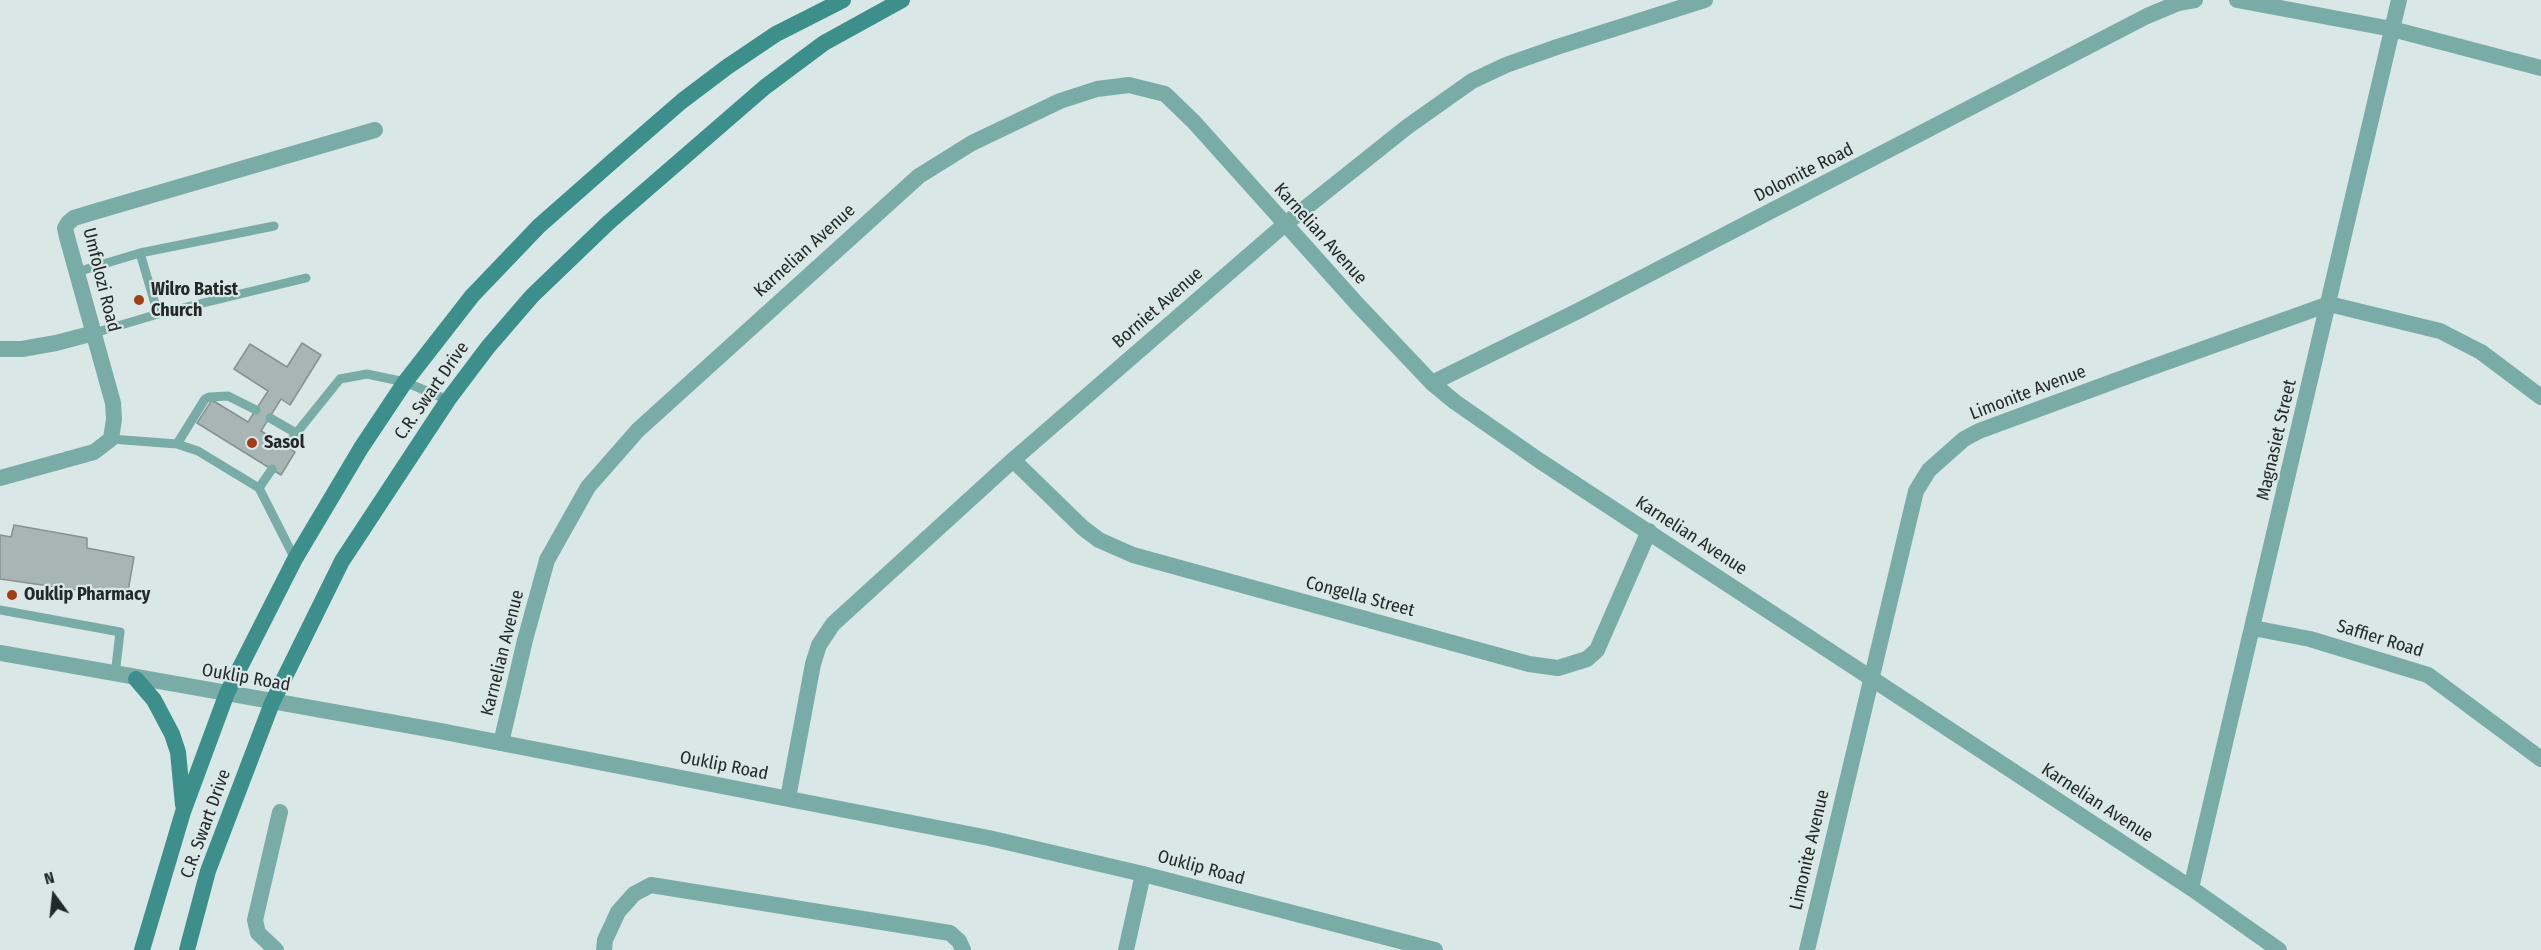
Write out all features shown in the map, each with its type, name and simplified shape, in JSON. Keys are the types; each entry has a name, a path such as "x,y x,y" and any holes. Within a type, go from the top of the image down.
{"main road":[{"name":"C.R. Swart Drive","path":"142,950 183,812 227,693 295,559 361,448 405,382 472,296 539,226 614,160 682,101 728,67 776,34 843,0"},
{"name":"C.R. Swart Drive","path":"187,950 208,871 272,703 342,561 448,400 488,347 532,296 608,224 765,87 824,43 902,0"},
{"path":"136,679 154,700 172,734 180,768 183,812"}],"street":[{"name":"Borniet Avenue","path":"788,798 813,664 825,635 833,624 1013,460 1284,225 1407,127 1472,81 1487,73 1557,47 1706,0"},
{"name":"Dolomite Road","path":"1432,383 1578,311 2147,16 2178,3 2195,0"},
{"path":"2237,0 2392,29 2541,68"},
{"name":"Magnasiet Street","path":"2191,888 2399,0"},
{"name":"Karnelian Avenue","path":"501,743 525,640 547,560 588,487 638,430 919,176 972,143 1060,101 1097,88 1129,85 1165,94 1194,122 1284,225 1432,383 1455,402 1540,461 2191,888 2278,950"},
{"name":"Umfolozi Road","path":"111,439 114,419 112,403 65,228 74,218 375,130"},
{"path":"2329,304 2440,331 2488,357 2541,397"},
{"name":"Limonite Avenue","path":"1806,950 1916,491 1923,477 1937,461 1964,439 1979,431 2329,304"},
{"path":"0,349 22,349 94,333"},
{"path":"0,478 94,452 111,439"},
{"name":"Congella Street","path":"1013,460 1083,528 1099,540 1133,555 1529,664 1558,668 1587,659 1597,650 1649,531"},
{"name":"Saffier Road","path":"2253,628 2310,639 2428,675 2541,759"},
{"name":"Ouklip Road","path":"0,653 501,743 989,838 1143,874 1435,950"},
{"path":"276,950 258,933 255,920 280,812"},
{"path":"1126,950 1143,874"},
{"path":"604,950 605,940 618,912 634,894 651,885 950,933 959,941 963,950"}],"lane":[{"path":"77,272 140,253 274,226"},
{"path":"140,253 158,314"},
{"path":"94,333 158,314 306,278"},
{"path":"286,446 340,379 368,374 405,382 448,400"},
{"path":"177,444 205,399 209,397 228,396 256,410"},
{"path":"270,418 296,433"},
{"path":"111,439 177,444 198,451 259,488 295,559"},
{"path":"259,488 272,470"},
{"path":"0,610 120,632 115,675"}],"building":[{"path":"302,343 321,355 290,405 281,399 261,431 295,452 281,475 197,423 212,400 248,422 268,391 234,369 250,344 287,367"},
{"path":"14,525 87,538 87,548 134,557 127,597 0,579 0,535 11,537"}],"place":[{"name":"Wilro Batist Church","path":"139,300"},
{"name":"Sasol","path":"252,443"},
{"name":"Ouklip Pharmacy","path":"12,595"}]}
